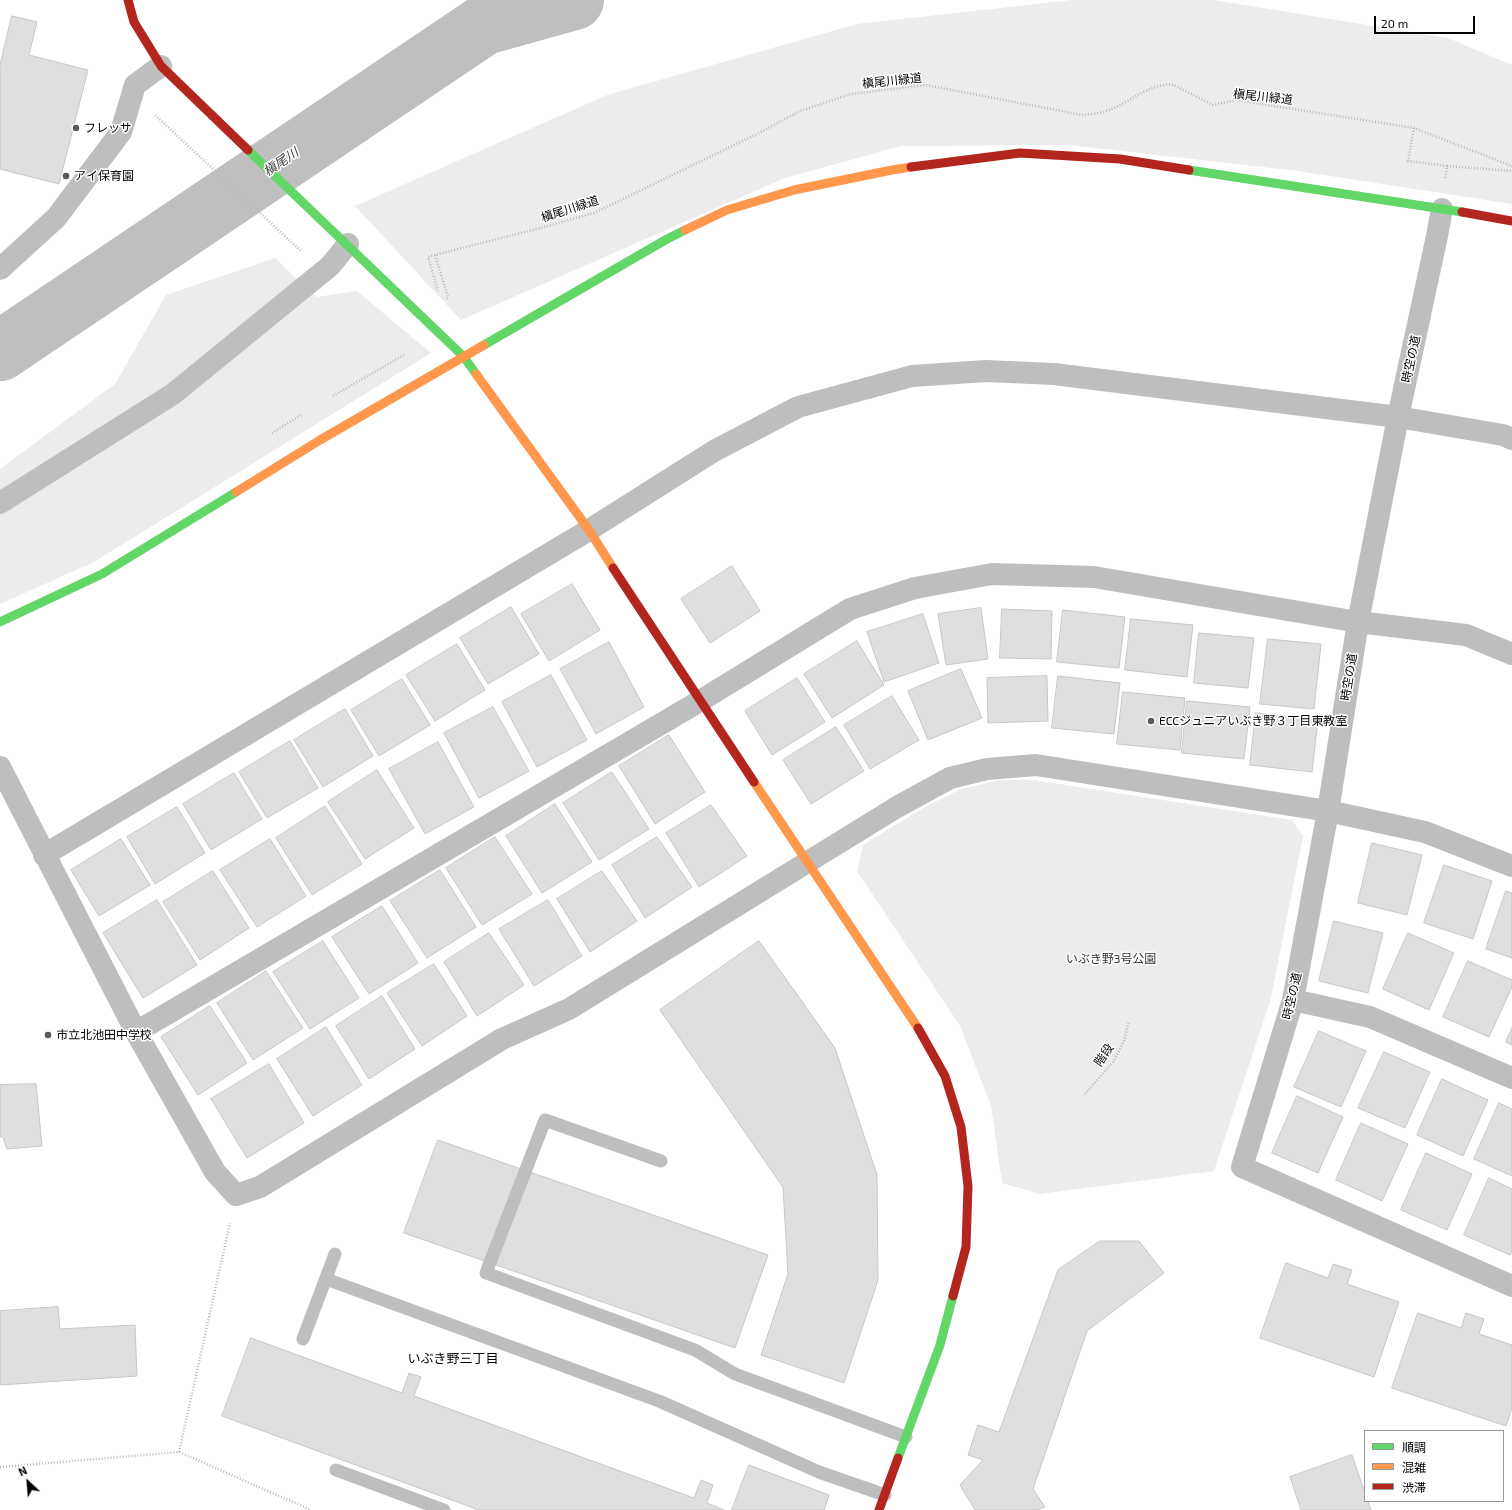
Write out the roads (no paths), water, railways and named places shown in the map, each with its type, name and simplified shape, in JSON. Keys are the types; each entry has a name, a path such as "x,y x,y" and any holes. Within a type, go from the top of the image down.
{"street":[{"path":"128,0 134,22 161,66 464,357 589,530 700,701 925,1039 945,1076 961,1127 968,1186 966,1246 940,1345 879,1510"},
{"path":"0,269 56,218 121,132 134,85 161,66"},
{"path":"0,622 102,574 320,440 667,238 727,210 794,190 892,170 1020,153 1120,159 1512,221"},
{"name":"時空の道","path":"1442,209 1398,416 1358,622 1328,811 1293,1000 1242,1167 1512,1286"},
{"path":"0,503 173,394 330,266 348,244"},
{"path":"44,855 589,530 714,451 798,407 912,376 986,371 1054,374 1398,416 1503,435 1512,439"},
{"path":"136,1032 700,701 850,609 915,588 992,574 1094,577 1358,622 1466,635 1512,654"},
{"path":"0,767 136,1032 215,1172 236,1195 260,1187 502,1039 569,1008 896,807 950,778 994,769 1036,765 1328,811 1425,832 1512,866"},
{"path":"1293,1000 1370,1017 1512,1078"}],"lane":[{"path":"661,1161 545,1120 486,1273 695,1350 735,1374 906,1437"},
{"path":"303,1339 335,1254"},
{"path":"326,1279 659,1401 819,1472 884,1495"},
{"path":"336,1470 444,1510"}],"waterway":[{"name":"槇尾川","path":"0,351 484,25 574,0"}],"place":[{"name":"フレッサ","path":"76,128"},
{"name":"アイ保育園","path":"66,176"},
{"name":"ECCジュニアいぶき野３丁目東教室","path":"1151,721"},
{"name":"市立北池田中学校","path":"48,1035"}],"district":[{"name":"いぶき野三丁目","path":"453,1359"}],"park label":[{"name":"いぶき野3号公園","path":"1111,959"}]}
